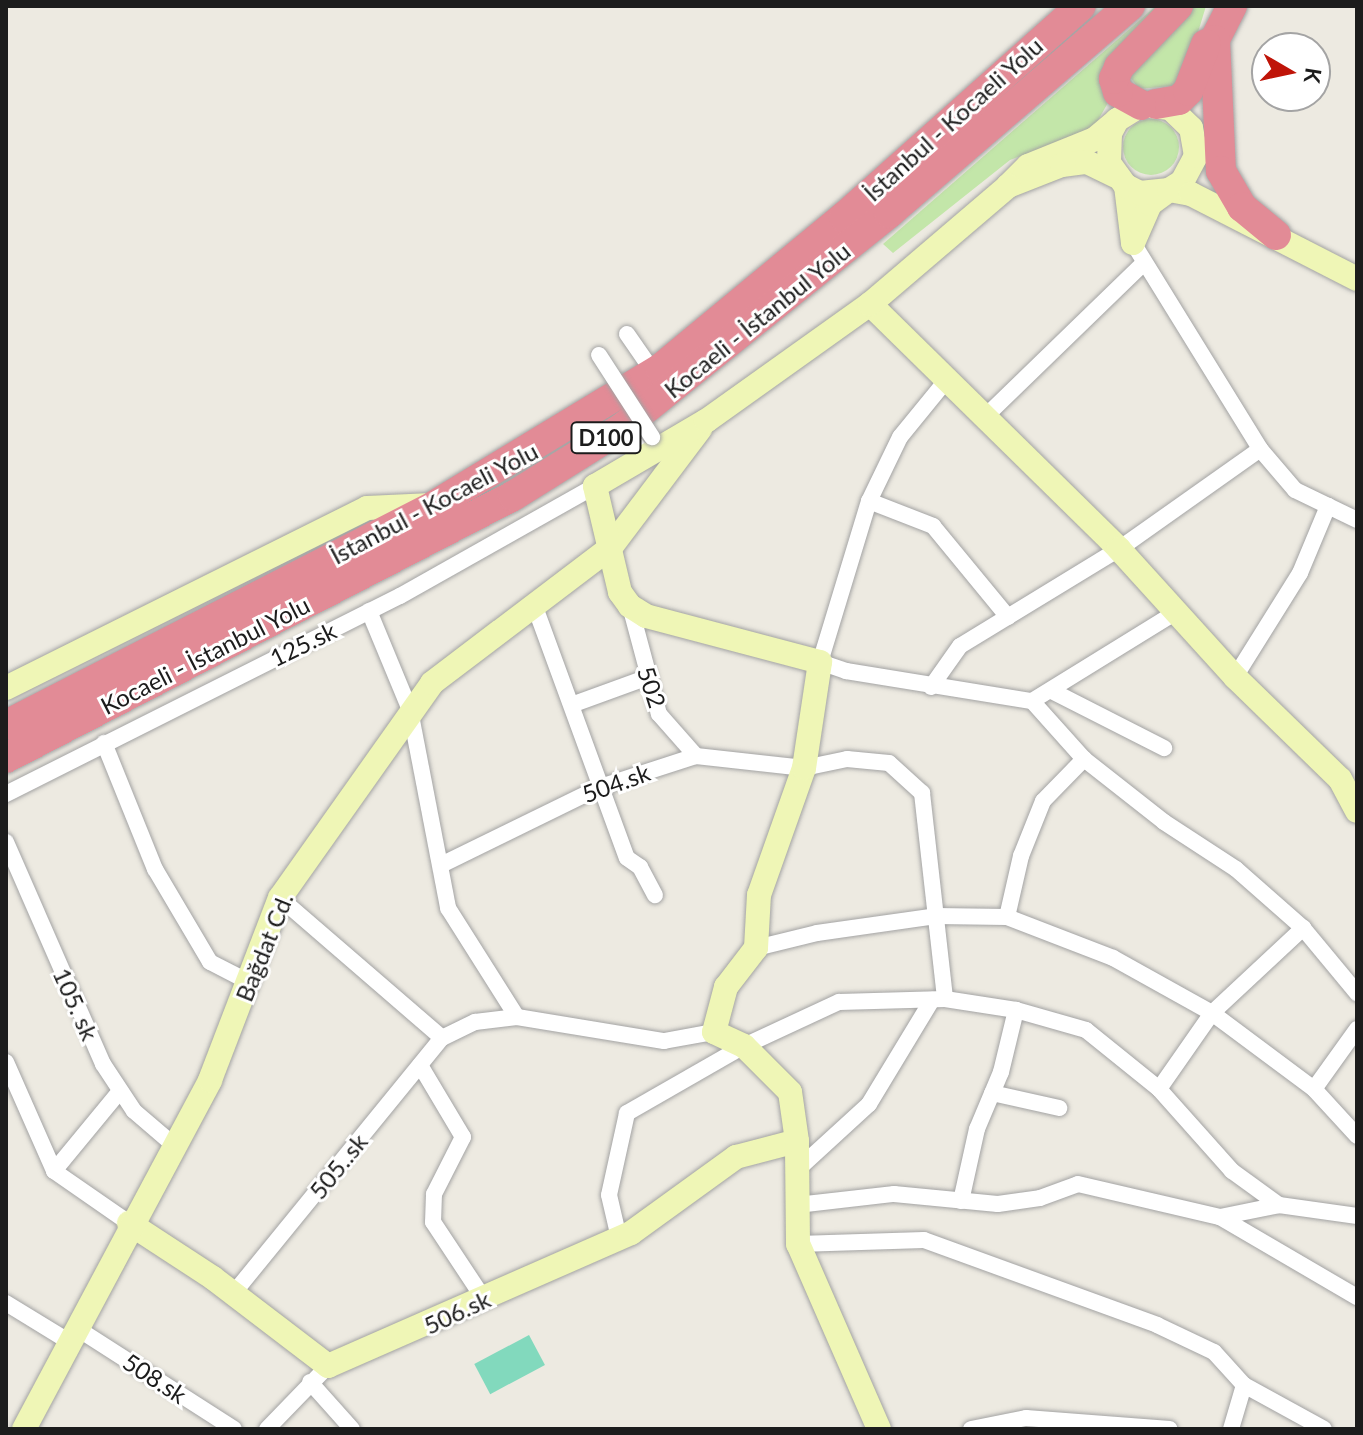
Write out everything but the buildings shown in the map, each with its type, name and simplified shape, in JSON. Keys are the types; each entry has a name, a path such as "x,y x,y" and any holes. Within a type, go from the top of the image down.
{"highway":[{"name":"İstanbul - Kocaeli Yolu","path":"6,725 435,505 654,373 844,217 1081,6"},
{"name":"Kocaeli - İstanbul Yolu","path":"6,758 513,496 622,428 889,213 1130,6"},
{"path":"1178,6 1119,67 1114,79 1118,92 1138,110 1179,100 1195,81 1221,6"},
{"path":"1232,6 1215,40 1221,171 1242,207 1276,235"}],"main road":[{"path":"1138,110 1107,148 1121,181 1138,253"},
{"path":"879,1429 798,1244 797,1141 790,1092 744,1046 714,1032 726,987 756,948 759,895 804,768 820,662 646,616 630,606 620,592 595,486 649,446 706,421 870,304 1028,166 1095,139 1138,110 1183,116 1196,142 1191,171 1150,204 1138,253"},
{"path":"1008,186 1062,165 1087,162 1121,181 1155,194 1169,190 1191,194 1357,279"},
{"path":"870,304 987,415 1119,549 1235,677 1340,779 1357,811"},
{"name":"Bağdat Cd.","path":"24,1429 129,1223 210,1080 280,898 432,683 611,547 706,421"},
{"path":"6,688 367,508 435,505"},
{"name":"506.sk","path":"319,1374 619,1238 736,1157 797,1141"},
{"path":"129,1223 233,1294 319,1374"}],"street":[{"path":"987,415 1138,253 1260,449 1295,490 1357,520"},
{"path":"627,334 654,373"},
{"path":"599,355 649,446"},
{"path":"949,377 900,437 869,501 820,662 931,687 1032,701 1176,612"},
{"path":"622,428 649,446"},
{"path":"931,687 960,646 1119,549 1260,449"},
{"name":"125.sk","path":"6,794 369,611 595,486"},
{"path":"869,501 933,526 1008,617"},
{"path":"1235,677 1300,573 1328,506"},
{"name":"502","path":"630,606 659,714 696,756"},
{"path":"535,607 574,704 600,787 627,858 640,867 655,895"},
{"path":"369,611 410,710 448,908 517,1017"},
{"path":"574,704 648,677"},
{"path":"1052,691 1164,748"},
{"path":"1032,701 1084,759 1164,822 1236,869 1303,928 1357,993"},
{"path":"104,743 155,869 210,962 249,982"},
{"name":"504.sk","path":"441,865 600,787 696,756 804,768 847,759 889,763 922,793 936,916 938,1000"},
{"path":"1007,917 1021,856 1043,801 1084,759"},
{"name":"105. sk","path":"6,842 97,1050 134,1111 175,1146"},
{"path":"280,898 442,1038 475,1022 517,1017 664,1041 714,1032"},
{"path":"756,948 817,933 936,916 1007,917 1113,958 1212,1013 1314,1089 1357,1136"},
{"path":"1159,1089 1212,1013 1303,928"},
{"path":"797,1170 869,1104 938,1000"},
{"path":"619,1238 609,1195 627,1113 744,1046 839,1002 938,1000 1016,1010 1086,1030 1159,1089 1232,1171 1279,1205"},
{"path":"961,1201 977,1129 992,1093 1016,1010"},
{"path":"1314,1089 1357,1029"},
{"name":"505..sk","path":"233,1294 442,1038"},
{"path":"6,1062 13,1101 54,1171 129,1223"},
{"path":"420,1065 463,1137 434,1194 433,1222 484,1299"},
{"path":"54,1171 120,1091"},
{"path":"992,1093 1059,1108"},
{"path":"797,1205 894,1194 998,1204 1040,1198 1078,1184 1220,1217 1357,1297"},
{"path":"1220,1217 1279,1205 1357,1216"},
{"path":"798,1244 924,1240 1157,1325 1214,1352 1244,1385 1324,1429"},
{"name":"508.sk","path":"6,1303 72,1334 234,1429"},
{"path":"267,1429 319,1374 352,1429"},
{"path":"1231,1429 1244,1385"},
{"path":"971,1429 1026,1418 1170,1429"}],"green space":[{"path":"1156,6 1163,6 1097,122 1082,134 1010,160 893,253 883,244"},
{"path":"1192,6 1206,6 1182,85 1139,89 1130,77"},
{"path":"1151,119 1171,127 1179,147 1171,167 1151,175 1131,167 1123,147 1131,127"},
{"path":"529,1335 545,1365 490,1394 474,1364"}]}
